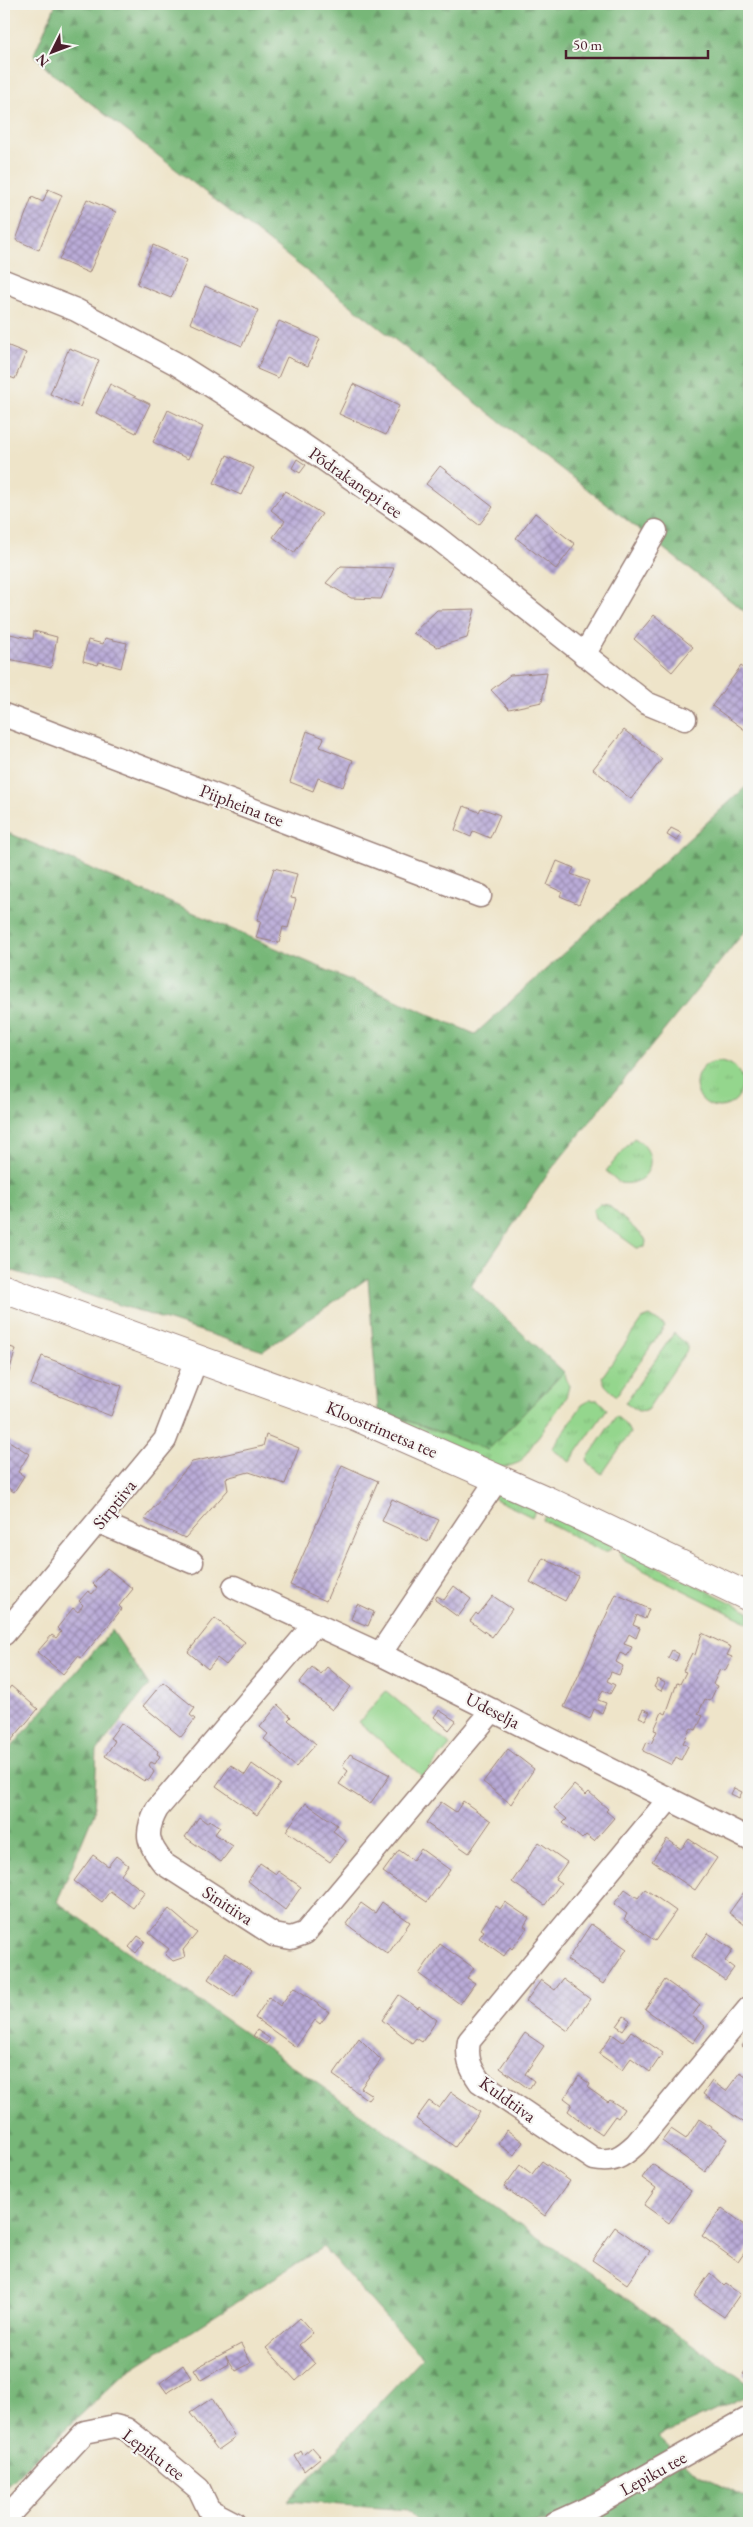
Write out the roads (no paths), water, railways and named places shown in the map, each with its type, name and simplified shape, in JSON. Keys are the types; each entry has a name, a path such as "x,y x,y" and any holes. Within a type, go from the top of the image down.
{"main road":[{"name":"Kloostrimetsa tee","path":"4,1290 355,1416 498,1478 749,1597"}],"street":[{"name":"Põdrakanepi tee","path":"4,281 76,310 175,363 293,438 435,536 646,703 685,719"},
{"path":"584,655 656,531"},
{"name":"Piipheina tee","path":"4,715 480,896"},
{"name":"Sirptiiva","path":"4,1634 99,1522 165,1440 196,1358"},
{"path":"380,1654 498,1478"},
{"path":"99,1522 192,1562"},
{"name":"Udeselja","path":"234,1587 314,1626 380,1654 749,1839"},
{"name":"Sinitiiva","path":"314,1626 157,1809 151,1821 148,1835 153,1850 164,1864 274,1935 291,1938 305,1933 493,1710"},
{"name":"Kuldtiiva","path":"669,1799 469,2041 466,2056 472,2072 480,2082 594,2159 606,2162 622,2157 636,2144 749,2008"},
{"name":"Lepiku tee","path":"555,2523 597,2504 749,2418"},
{"name":"Lepiku tee","path":"4,2520 85,2432 115,2426 133,2434 199,2488 205,2517 234,2523"}]}
